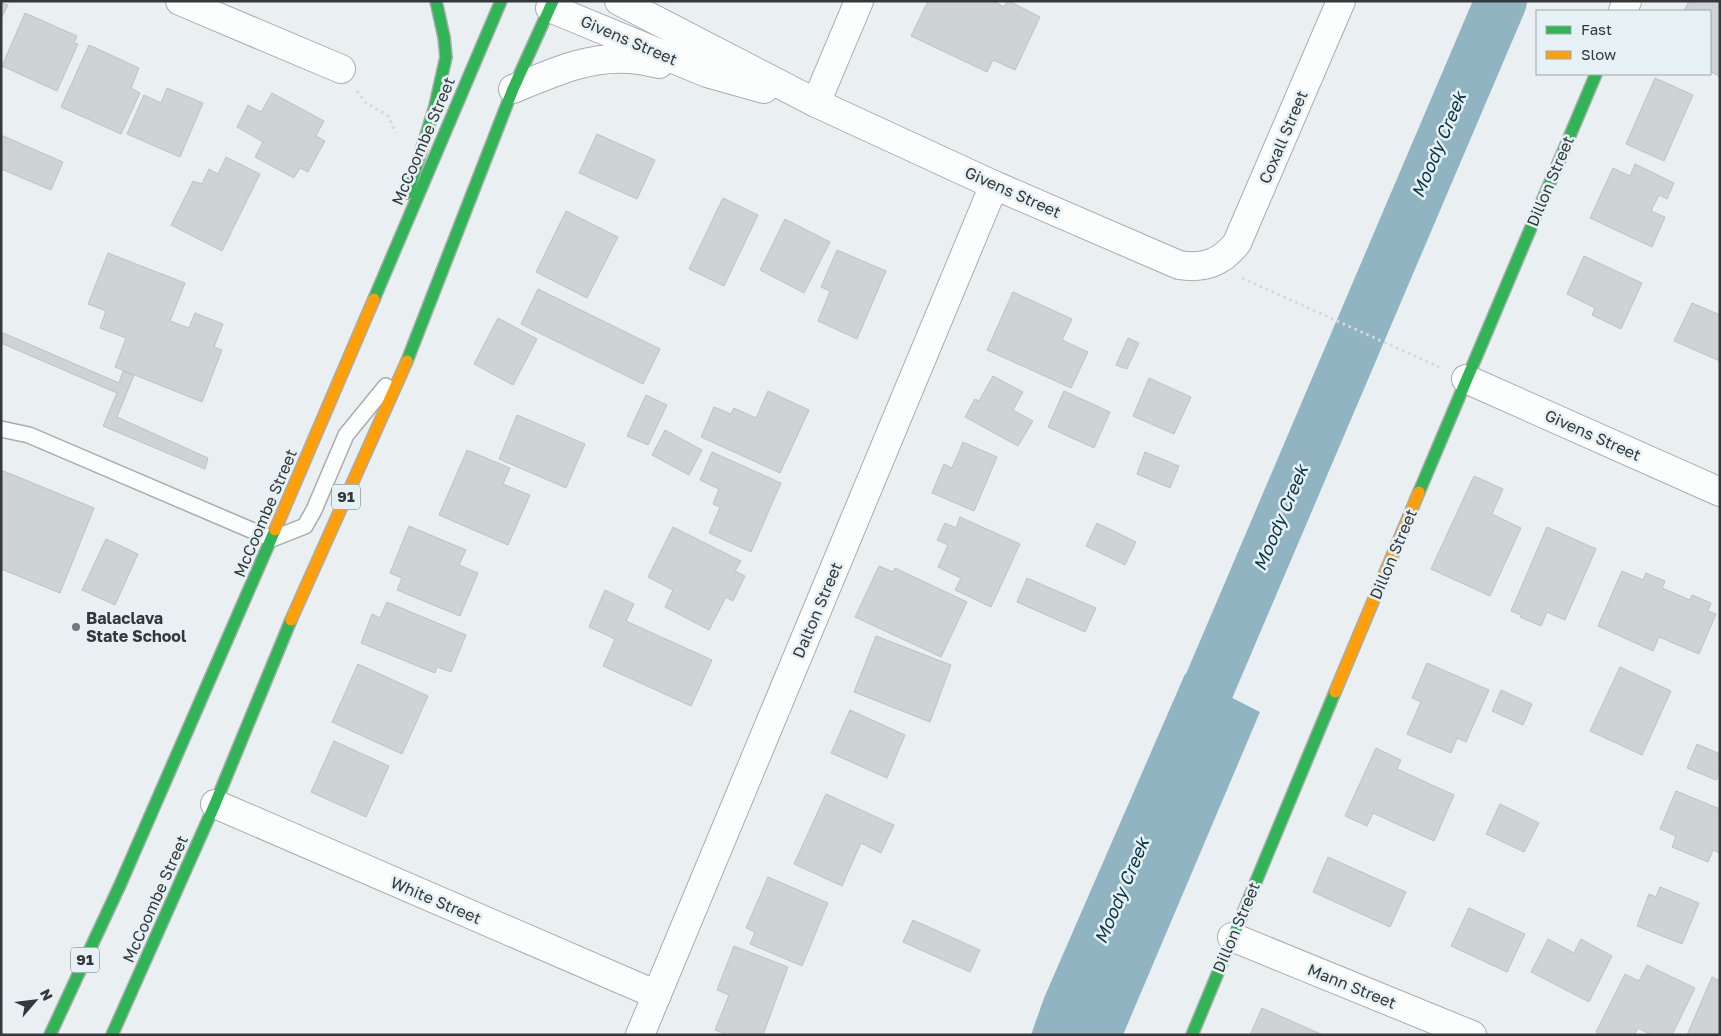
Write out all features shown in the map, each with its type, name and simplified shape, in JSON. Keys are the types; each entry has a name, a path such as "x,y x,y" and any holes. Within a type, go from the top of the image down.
{"main road":[{"path":"378,290 443,74 446,57 444,37 436,1"},
{"name":"McCoombe Street","path":"50,1035 120,885 272,539 501,1"},
{"name":"McCoombe Street","path":"112,1035 215,804 284,638 407,360 546,3"},
{"name":"Dillon Street","path":"1192,1035 1466,379 1596,75"}],"street":[{"path":"180,1 341,69"},
{"name":"Givens Street","path":"619,1 816,103 994,185 1179,264 1193,267 1213,263"},
{"name":"Givens Street","path":"642,1 666,24"},
{"path":"816,103 860,1"},
{"name":"Coxall Street","path":"1213,263 1227,255 1237,243 1341,1"},
{"name":"Givens Street","path":"546,3 707,73"},
{"name":"Givens Street","path":"513,90 562,68 588,61 630,59 707,73 816,103"},
{"name":"Dalton Street","path":"640,1035 994,185"},
{"name":"Givens Street","path":"1466,379 1720,492"},
{"name":"White Street","path":"215,804 656,995"},
{"name":"Mann Street","path":"1232,937 1472,1035"}],"lane":[{"path":"1,429 29,435 272,539 305,526 314,510 346,435 407,360"}],"path":[{"path":"341,69 365,102 388,116 397,138"},
{"path":"1213,263 1258,286 1425,362"}],"water":[{"path":"1185,674 1260,712 1123,1035 1031,1035 1044,998"}],"building":[{"path":"928,1 993,1 1004,7 1007,1 1009,1 1040,17 1015,70 993,60 987,72 911,36"},
{"path":"1689,1 1720,1 1720,77 1711,72 1711,10 1684,10"},
{"path":"1,3 8,5 1,19"},
{"path":"25,13 77,36 74,43 78,44 57,91 2,66"},
{"path":"89,45 139,68 131,88 140,93 121,134 61,107"},
{"path":"1655,78 1693,95 1664,161 1626,144"},
{"path":"167,88 203,103 180,157 127,134 144,95 161,103"},
{"path":"272,93 324,121 316,136 325,141 308,172 300,168 294,178 255,157 263,142 237,127 248,105 261,112"},
{"path":"597,134 655,160 637,199 579,173"},
{"path":"1,135 63,162 51,190 1,169"},
{"path":"226,157 260,174 222,251 171,225 193,181 202,184 209,169 218,174"},
{"path":"1635,164 1674,183 1667,199 1659,195 1651,211 1665,217 1652,247 1590,218 1613,168 1630,176"},
{"path":"723,198 758,215 724,286 689,269"},
{"path":"566,211 618,237 587,298 536,272"},
{"path":"785,219 830,242 804,293 760,270"},
{"path":"837,250 886,271 857,339 818,321 830,291 821,287"},
{"path":"108,253 185,283 170,321 189,328 195,313 223,324 214,347 222,350 202,402 115,367 126,338 100,328 106,311 88,304"},
{"path":"1584,256 1642,283 1621,329 1592,315 1595,308 1567,294"},
{"path":"538,289 660,349 643,384 521,324"},
{"path":"1013,292 1072,319 1062,340 1088,352 1071,388 987,350"},
{"path":"1692,303 1720,315 1720,361 1674,341"},
{"path":"498,318 537,339 513,385 474,364"},
{"path":"1,332 119,383 123,371 134,375 117,417 208,458 205,469 103,426 117,393 1,343"},
{"path":"1128,338 1139,343 1127,369 1116,365"},
{"path":"993,376 1023,392 1013,410 1033,421 1018,446 965,417 975,399 979,401"},
{"path":"1149,378 1191,397 1174,434 1133,416"},
{"path":"768,391 809,410 780,473 701,437 714,407 731,414 734,408 756,418"},
{"path":"1064,391 1110,412 1094,448 1048,427"},
{"path":"646,395 667,405 648,445 627,436"},
{"path":"517,415 585,444 566,488 499,459"},
{"path":"665,430 702,450 689,475 652,455"},
{"path":"963,442 997,457 974,511 932,493 944,464 952,468"},
{"path":"467,450 510,468 503,484 530,495 508,545 439,515"},
{"path":"712,452 781,483 751,552 709,533 720,507 713,504 719,489 700,480"},
{"path":"1145,452 1179,466 1170,488 1137,474"},
{"path":"1,470 94,508 60,593 1,569"},
{"path":"1474,476 1503,489 1492,514 1521,528 1490,596 1431,569"},
{"path":"960,517 1020,544 991,607 955,590 961,578 938,567 948,545 937,540 945,523 956,528"},
{"path":"1097,523 1136,542 1125,565 1086,546"},
{"path":"409,526 466,550 459,565 478,573 460,616 397,590 402,578 390,573"},
{"path":"673,527 741,561 735,571 745,576 733,601 726,597 709,630 665,607 673,590 648,577"},
{"path":"1547,527 1596,549 1565,620 1547,612 1541,626 1511,611"},
{"path":"106,539 138,554 115,605 82,590"},
{"path":"879,566 893,572 895,568 967,602 941,657 855,617"},
{"path":"1622,571 1643,580 1646,573 1665,581 1662,588 1690,600 1692,595 1711,603 1708,611 1716,614 1699,654 1659,637 1653,651 1598,626"},
{"path":"1027,578 1096,608 1085,632 1017,602"},
{"path":"605,590 634,604 626,621 712,660 691,706 603,666 615,639 589,627"},
{"path":"387,602 466,635 451,672 437,667 435,673 361,643 372,614 380,618"},
{"path":"876,636 951,665 930,722 854,692"},
{"path":"1427,663 1489,690 1466,742 1457,738 1451,753 1407,734 1421,702 1412,698"},
{"path":"358,664 428,696 402,754 332,722"},
{"path":"1620,667 1671,691 1642,755 1590,731"},
{"path":"1501,690 1532,704 1523,725 1492,711"},
{"path":"850,710 905,735 887,778 831,753"},
{"path":"334,741 389,766 366,817 311,792"},
{"path":"1697,744 1720,754 1720,771 1716,780 1687,768"},
{"path":"1376,748 1401,760 1397,769 1454,795 1434,841 1373,813 1367,826 1345,816"},
{"path":"1676,791 1720,809 1720,853 1713,850 1708,862 1672,847 1676,836 1660,829"},
{"path":"826,794 894,825 881,853 861,843 842,886 794,864"},
{"path":"1500,804 1539,823 1524,852 1486,834"},
{"path":"1328,857 1406,892 1390,927 1313,892"},
{"path":"768,877 828,903 802,966 750,944 755,932 746,928"},
{"path":"1660,887 1699,903 1682,944 1637,926 1649,894 1656,897"},
{"path":"1469,908 1525,934 1507,972 1451,946"},
{"path":"913,920 980,950 970,972 903,942"},
{"path":"1548,939 1574,953 1581,939 1612,956 1589,1002 1531,972"},
{"path":"734,946 788,967 763,1035 728,1035 715,1030 729,995 717,990"},
{"path":"1647,965 1695,988 1672,1035 1651,1035 1638,1028 1634,1035 1601,1035 1596,1032 1625,974 1639,981"},
{"path":"1712,977 1720,981 1720,1035 1687,1035"},
{"path":"1262,1008 1323,1035 1250,1035"}],"waterway":[{"name":"Moody Creek","path":"1181,752 1501,1"}],"traffic: fast":[{"path":"408,193 435,106 446,57 444,37 436,1"},
{"path":"374,299 501,1"},
{"path":"407,361 513,89 553,1"},
{"path":"1419,492 1596,75"},
{"path":"50,1035 120,885 275,530"},
{"path":"112,1035 215,804 291,620"},
{"path":"1192,1035 1335,692"}],"traffic: slow":[{"path":"275,530 374,299"},
{"path":"291,620 407,361"},
{"path":"1335,692 1419,492"}],"place":[{"name":"Balaclava State School","path":"76,627"}]}
